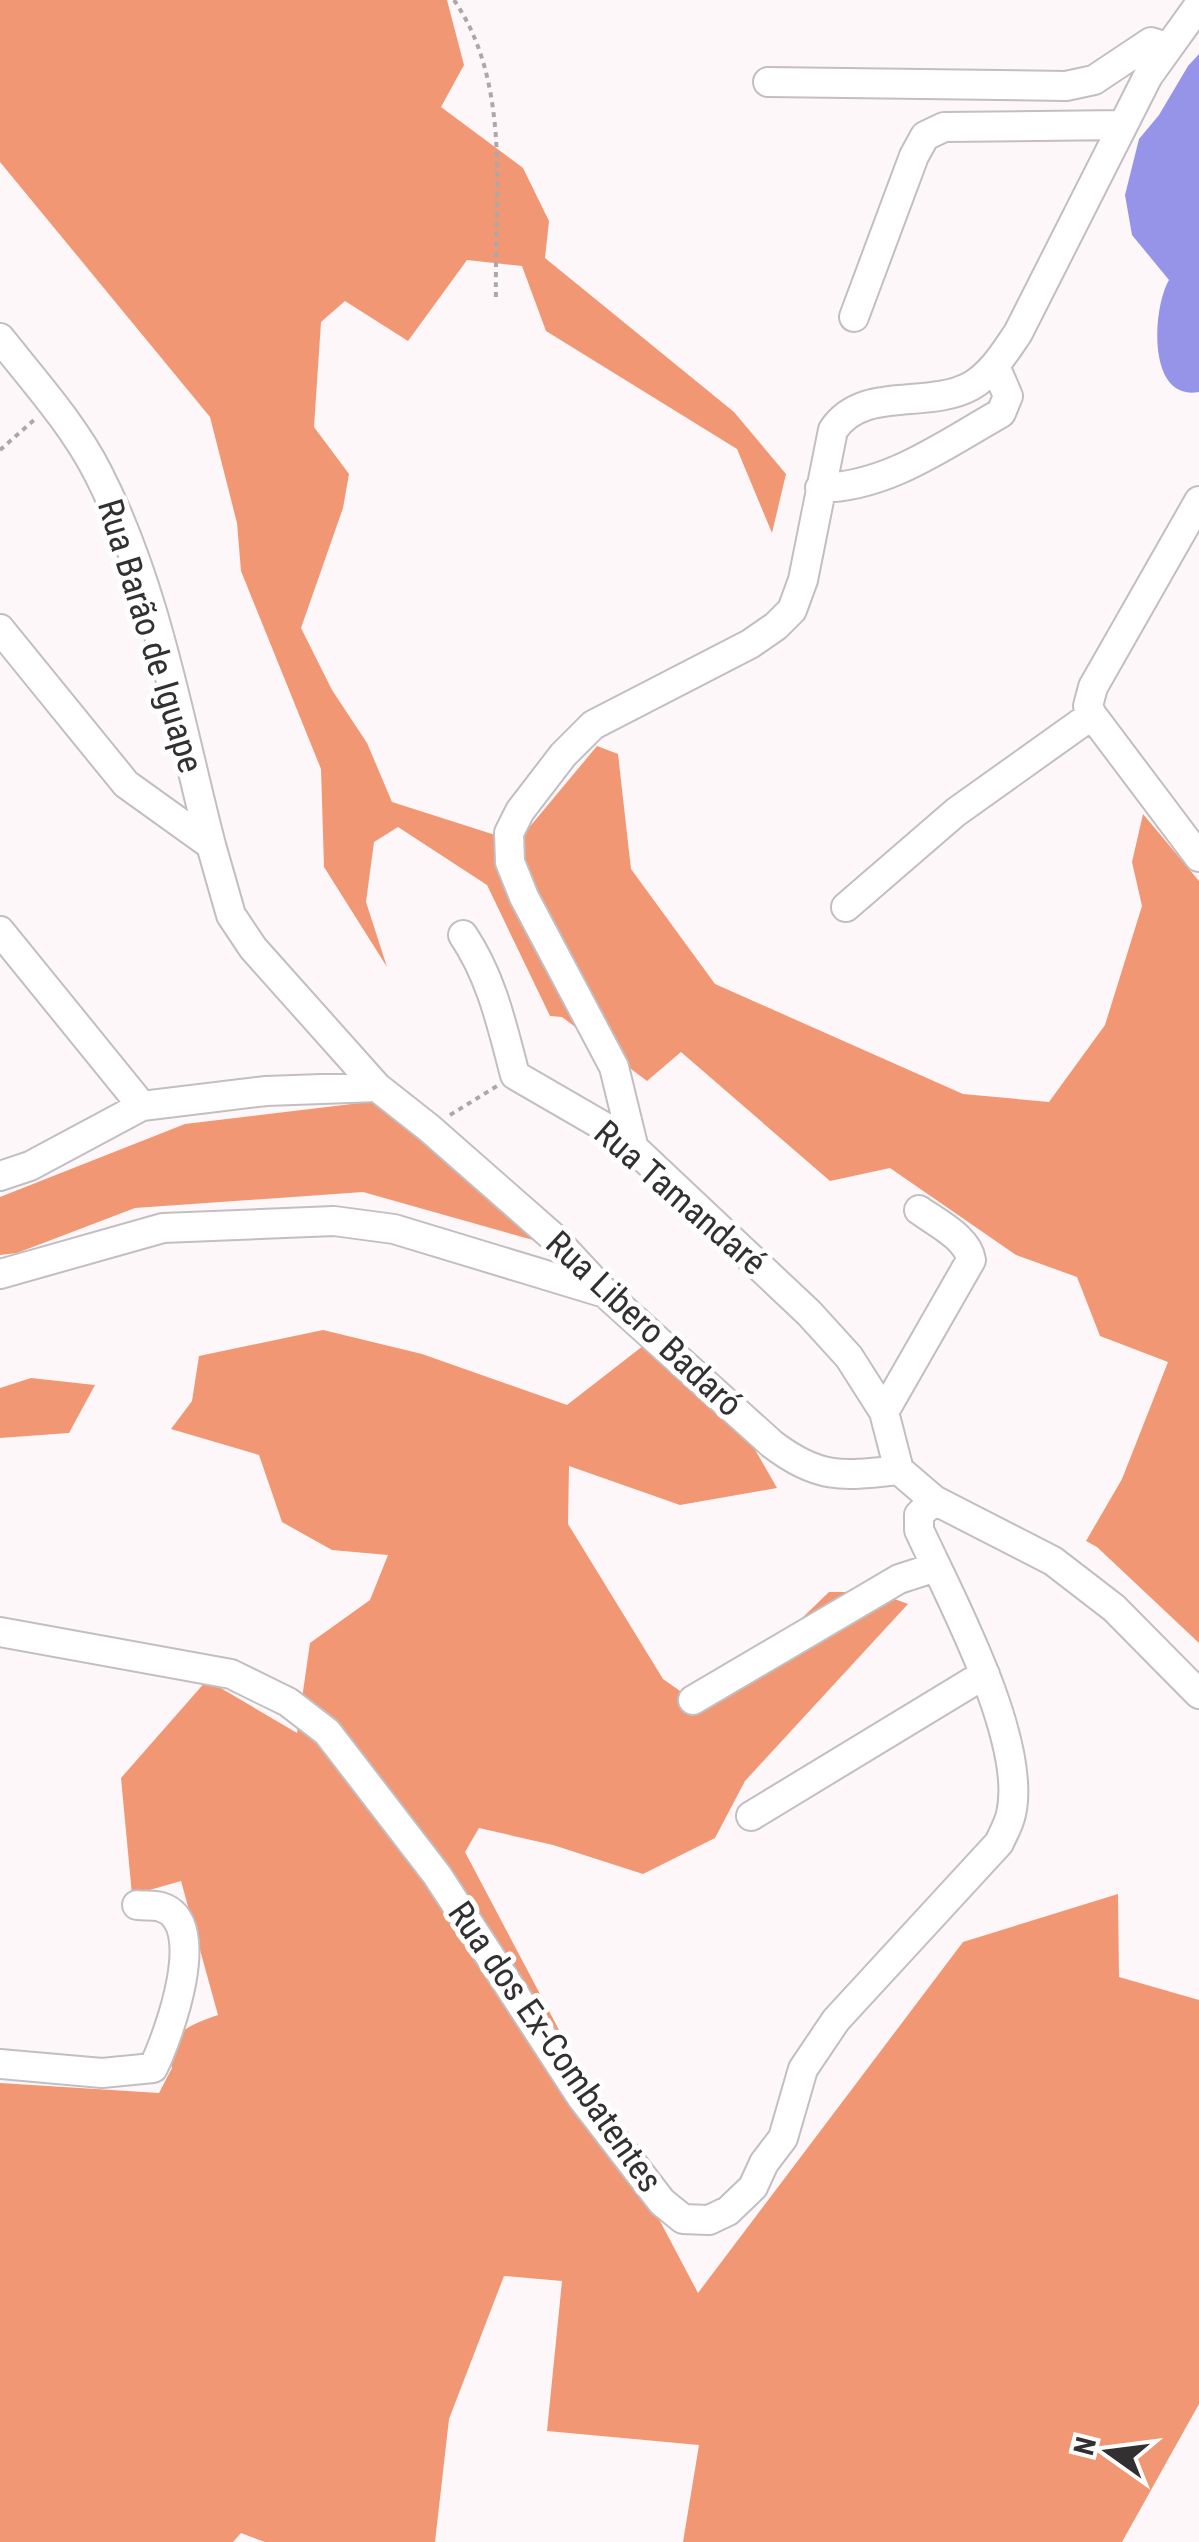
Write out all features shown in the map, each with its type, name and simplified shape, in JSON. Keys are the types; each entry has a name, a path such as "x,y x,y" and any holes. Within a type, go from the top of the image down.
{"street":[{"path":"634,1149 614,1067 524,897 510,862 509,833 520,811 563,754 593,725 750,644 792,610 803,580 833,430 843,415 856,407 945,395 971,386 995,366 1018,334 1121,125 1166,47 1199,5"},
{"path":"768,82 1066,86 1094,80 1151,42 1166,47"},
{"path":"854,318 925,136 944,127 1121,125"},
{"name":"Rua Barão de Iguape","path":"0,338 52,404 96,470 123,526 154,626 231,915 253,948 376,1088"},
{"path":"820,488 861,485 884,477 1002,413 1008,396 995,366"},
{"path":"1199,501 1093,687 1088,706 1199,857"},
{"path":"0,629 126,784 211,846"},
{"path":"846,907 956,812 1092,714"},
{"path":"0,931 142,1106"},
{"path":"463,935 480,960 492,989 516,1075"},
{"name":"Rua Tamandaré","path":"516,1075 622,1138 809,1313 849,1358 884,1412 899,1470"},
{"path":"0,1176 30,1166 142,1106 266,1091 376,1088"},
{"name":"Rua Libero Badaró","path":"376,1088 429,1128 553,1237 606,1294 794,1461 841,1476 899,1470"},
{"path":"884,1412 971,1260 969,1249 962,1242 920,1210"},
{"path":"0,1274 163,1228 334,1221 394,1229 606,1294"},
{"path":"899,1470 934,1500 1053,1561 1114,1608 1199,1694"},
{"name":"Rua dos Ex-Combatentes","path":"0,1632 231,1674 288,1702 326,1732 437,1875 582,2098 662,2202 683,2220 709,2220 728,2211 753,2187 764,2163 783,2138 803,2069 836,2020 1000,1843 1012,1813 1006,1734 985,1674 919,1530 919,1515 934,1500"},
{"path":"693,1700 899,1580 936,1567"},
{"path":"751,1816 985,1674"},
{"path":"0,2064 102,2072 153,2068 178,2006 185,1935 176,1917 163,1907 137,1906"}],"path":[{"path":"454,0 469,22 490,80 496,301"},
{"path":"0,450 52,404"},
{"path":"429,1128 516,1075"}],"shaded area":[{"path":"0,0 447,0 464,65 441,107 523,168 549,221 545,258 734,412 786,474 772,533 737,449 546,331 522,266 467,260 408,341 345,301 321,322 314,427 349,474 343,508 301,628 332,690 367,743 392,802 517,842 597,746 618,754 631,869 715,984 963,1094 1049,1102 1105,1025 1142,906 1132,862 1143,814 1199,881 1199,1643 1086,1541 1122,1479 1168,1362 1100,1336 1077,1277 1016,1255 890,1168 830,1181 681,1052 647,1081 562,1017 550,1016 487,885 398,827 374,842 366,902 387,967 324,867 321,769 241,571 237,523 210,417 0,162"},
{"path":"1199,54 1199,392 1182,391 1170,383 1162,369 1157,331 1169,280 1132,235 1125,195 1139,139"},
{"path":"385,1100 551,1245 363,1192 135,1208 17,1253 0,1255 0,1197 185,1124"},
{"path":"323,1330 422,1354 567,1405 648,1342 746,1434 777,1488 680,1505 569,1466 568,1524 663,1679 707,1710 829,1592 876,1592 908,1604 745,1781 715,1838 643,1874 553,1845 479,1828 465,1852 698,2293 963,1942 1118,1894 1119,1977 1199,2000 1199,2404 1122,2542 683,2542 699,2445 547,2431 562,2281 504,2276 449,2419 435,2542 265,2542 241,2533 233,2542 0,2542 0,2083 159,2093 172,2068 171,2047 175,2039 189,2027 218,2015 181,1881 132,1895 121,1778 207,1680 297,1733 310,1643 370,1600 388,1555 332,1550 282,1522 259,1455 171,1429 192,1401 199,1356"},
{"path":"31,1378 95,1385 69,1433 0,1438 0,1388"}]}
